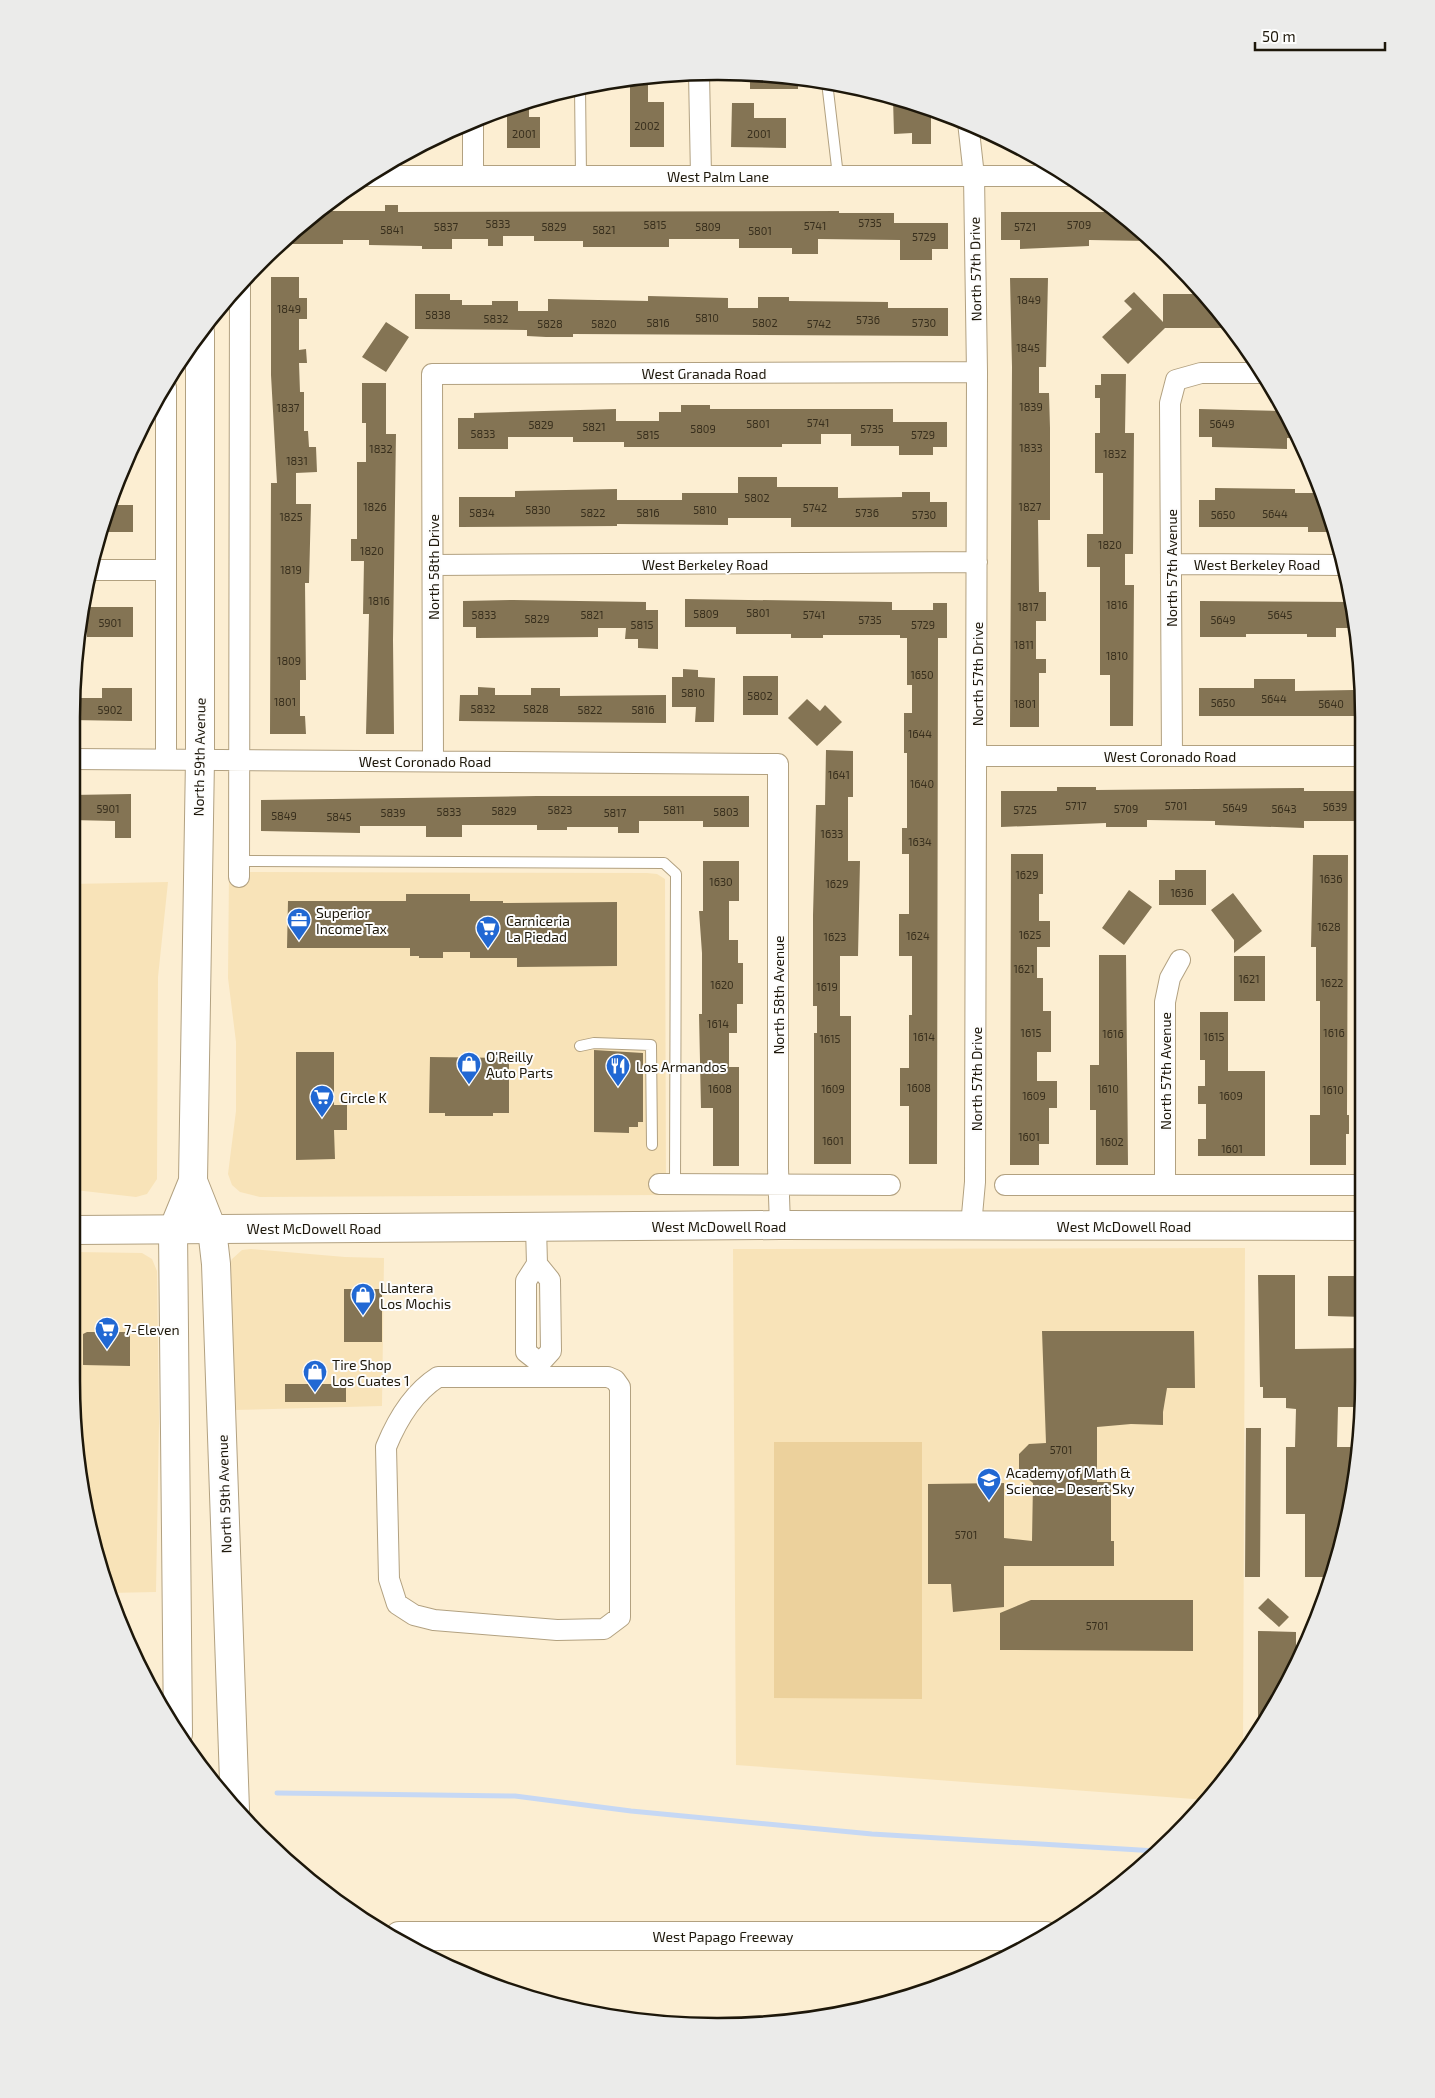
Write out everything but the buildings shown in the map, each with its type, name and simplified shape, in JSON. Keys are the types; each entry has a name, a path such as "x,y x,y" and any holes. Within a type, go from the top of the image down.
{"main road":[{"name":"North 59th Avenue","path":"178,1720 173,1230 193,1181 200,759 200,345"},
{"name":"North 59th Avenue","path":"193,1181 212,1229 216,1264 235,1797"},
{"name":"West McDowell Road","path":"80,1230 780,1225 1355,1226"},
{"name":"West Papago Freeway","path":"405,1936 1030,1936"}],"street":[{"path":"700,80 701,176"},
{"path":"473,129 473,174"},
{"name":"North 57th Drive","path":"969,133 974,176 977,372 976,1182 971,1226"},
{"name":"West Palm Lane","path":"381,176 473,174 581,176 1054,176"},
{"path":"239,869 240,295"},
{"name":"West Granada Road","path":"432,374 977,372"},
{"name":"North 57th Avenue","path":"1172,756 1170,403 1176,380 1201,373 1254,373"},
{"name":"North 58th Drive","path":"432,374 433,761"},
{"path":"166,397 166,758"},
{"name":"West Berkeley Road","path":"432,565 977,562"},
{"name":"West Berkeley Road","path":"1170,564 1336,565"},
{"path":"98,570 165,570"},
{"name":"West Coronado Road","path":"977,756 1355,756"},
{"name":"West Coronado Road","path":"80,759 166,758 778,764"},
{"name":"North 58th Avenue","path":"778,764 778,1185 780,1225"},
{"name":"North 57th Avenue","path":"1164,1185 1165,1002 1170,978 1180,960"},
{"path":"667,1184 890,1185"},
{"path":"1005,1185 1355,1185"},
{"path":"536,1227 537,1264 526,1281 526,1352 540,1370 608,1377 615,1380 620,1387 620,1616 604,1630 557,1630 434,1620 414,1614 397,1604 389,1578 386,1447 392,1432 424,1386 438,1377 540,1370"}],"lane":[{"path":"828,90 838,176"},
{"path":"580,95 581,176"},
{"path":"239,869 664,862 676,874 667,1184"},
{"path":"580,1046 594,1043 651,1045 652,1145"}],"shaded area":[{"path":"229,872 647,873 657,874 665,879 666,1195 260,1197 240,1192 232,1185 228,1174 236,1111 236,1042 228,978"},
{"path":"168,882 158,977 157,1179 147,1194 136,1197 80,1191 80,884"},
{"name":"Academy of Math & Science - Desert Sky","path":"1245,1248 1243,1742 1198,1799 736,1765 733,1249"},
{"path":"251,1249 345,1257 384,1258 382,1406 233,1410 229,1266 232,1259 242,1250"},
{"path":"80,1252 142,1253 152,1259 157,1271 159,1423 156,1592 117,1593 92,1505 85,1464 81,1422"},
{"path":"774,1442 922,1442 922,1699 774,1698"}],"waterway":[{"path":"277,1793 515,1796 631,1811 872,1834 1148,1851"}],"place":[{"name":"Superior Income Tax","path":"299,941"},
{"name":"Carniceria La Piedad","path":"488,949"},
{"name":"O'Reilly Auto Parts","path":"469,1085"},
{"name":"Los Armandos","path":"618,1087"},
{"name":"Circle K","path":"322,1118"},
{"name":"Llantera Los Mochis","path":"363,1316"},
{"name":"7-Eleven","path":"107,1350"},
{"name":"Tire Shop Los Cuates 1","path":"315,1393"},
{"name":"Academy of Math & Science - Desert Sky","path":"989,1501"}]}
